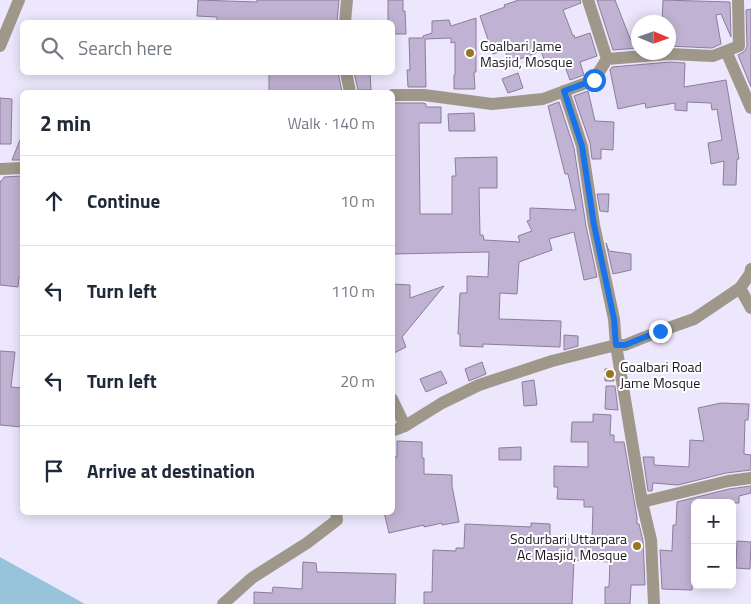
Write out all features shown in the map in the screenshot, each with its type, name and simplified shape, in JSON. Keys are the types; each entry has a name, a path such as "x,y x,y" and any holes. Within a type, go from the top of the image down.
{"street":[{"path":"0,46 20,0"},
{"path":"345,20 347,0"},
{"path":"588,0 607,60"},
{"path":"607,60 670,54 713,56 745,44 738,0"},
{"path":"726,51 751,108"},
{"path":"395,95 424,95 492,104 543,99 594,80 607,60"},
{"path":"347,75 350,90"},
{"path":"564,91 582,146 594,225 614,319 616,345 642,502 651,540 654,604"},
{"path":"0,169 20,168"},
{"path":"395,430 405,426 442,403 479,385 552,361 616,345 625,345 694,319 740,288 751,270"},
{"path":"740,288 751,308"},
{"path":"395,405 405,426"},
{"path":"642,502 728,481 751,478"},
{"path":"223,604 252,578 307,543 337,520 336,515"}],"water":[{"path":"0,557 85,604 0,604"}],"building":[{"path":"198,0 257,2 257,0 339,0 337,20 217,20 217,17 197,16"},
{"path":"388,0 403,0 406,34 395,34 395,20 388,20"},
{"path":"519,0 580,0 581,3 563,10 575,38 590,33 597,56 580,62 584,75 570,80 563,61 547,67 541,51 509,63 505,50 493,54 480,16"},
{"path":"597,0 615,0 631,41 631,49 613,50"},
{"path":"663,0 730,2 731,37 721,14 716,15 721,44 712,48 676,46 676,15 662,15"},
{"path":"751,9 751,87 738,55 745,51 747,46 746,10"},
{"path":"476,18 475,89 454,89 455,42 451,43 451,38 425,39 426,87 408,87 407,70 410,70 409,38 423,38 423,36 432,33 432,21 449,20 451,26"},
{"path":"670,62 685,63 684,87 726,80 739,159 737,159 736,185 723,185 724,161 711,164 708,143 722,140 717,109 712,110 711,103 687,102 687,111 675,110 675,103 646,108 645,103 618,109 610,70 612,67"},
{"path":"518,73 523,88 508,93 502,79"},
{"path":"269,75 339,75 342,90 269,90"},
{"path":"355,75 370,75 371,90 358,90"},
{"path":"588,91 595,121 614,122 613,150 601,149 601,159 592,159 590,143 574,96"},
{"path":"0,98 12,99 11,144 0,144"},
{"path":"559,102 574,148 586,226 597,277 584,280 574,232 549,239 552,250 519,262 517,294 500,293 499,319 561,321 560,347 483,344 483,347 460,346 460,334 458,334 460,293 467,293 467,276 488,277 489,252 395,254 395,103 423,103 426,104 426,107 441,107 441,123 419,123 420,214 452,214 452,176 456,176 455,158 497,157 497,188 479,188 480,235 483,235 484,240 520,242 518,236 532,231 527,221 530,220 530,208 576,210 568,174 565,174 548,106"},
{"path":"474,113 475,131 449,131 448,114"},
{"path":"20,140 20,160 12,160"},
{"path":"20,176 20,277 18,287 0,285 0,181 4,177"},
{"path":"597,194 609,194 608,212 600,211"},
{"path":"606,243 609,251 631,254 631,270 613,274"},
{"path":"395,284 410,285 410,298 444,286 402,337 406,347 395,352"},
{"path":"564,335 578,336 578,346 564,350"},
{"path":"0,351 15,352 11,387 20,388 20,427 0,425"},
{"path":"482,362 486,374 469,381 465,369"},
{"path":"605,369 612,369 614,381 605,381"},
{"path":"441,371 447,383 426,392 420,379"},
{"path":"534,380 537,405 524,406 522,382"},
{"path":"606,386 615,386 618,410 605,409"},
{"path":"721,403 749,404 748,420 745,420 744,454 751,455 751,470 726,473 678,485 653,483 652,491 648,491 643,457 654,457 654,465 689,467 690,440 704,441 698,408"},
{"path":"593,414 611,415 610,435 614,435 614,442 624,442 637,524 639,524 643,541 645,585 631,585 630,604 605,604 605,587 609,587 610,562 574,560 572,604 424,604 424,592 432,592 433,550 456,551 456,548 464,548 465,524 531,527 531,523 550,524 550,538 592,540 593,507 584,507 584,500 557,499 558,487 554,487 554,466 588,467 588,442 571,442 572,422 593,422"},
{"path":"397,441 422,442 424,474 452,475 452,486 459,522 424,527 424,525 389,533 385,515 395,515 395,457 397,457"},
{"path":"521,447 521,460 499,460 499,448"},
{"path":"751,486 751,493 739,496 739,503 736,503 736,499 691,499 692,590 662,589 660,550 672,551 673,525 676,525 677,502 729,489"},
{"path":"737,541 751,542 750,569 736,568"},
{"path":"303,562 316,563 317,572 396,574 395,604 254,604 254,592 272,593 273,587 302,589"}],"place":[{"name":"Goalbari Jame Masjid, Mosque","path":"470,53"},
{"name":"Goalbari Road Jame Mosque","path":"610,374"},
{"name":"Sodurbari Uttarpara Ac Masjid, Mosque","path":"637,546"}],"route":[{"path":"594,80 564,91 582,146 594,225 614,319 616,345 625,345 660,331"}]}
